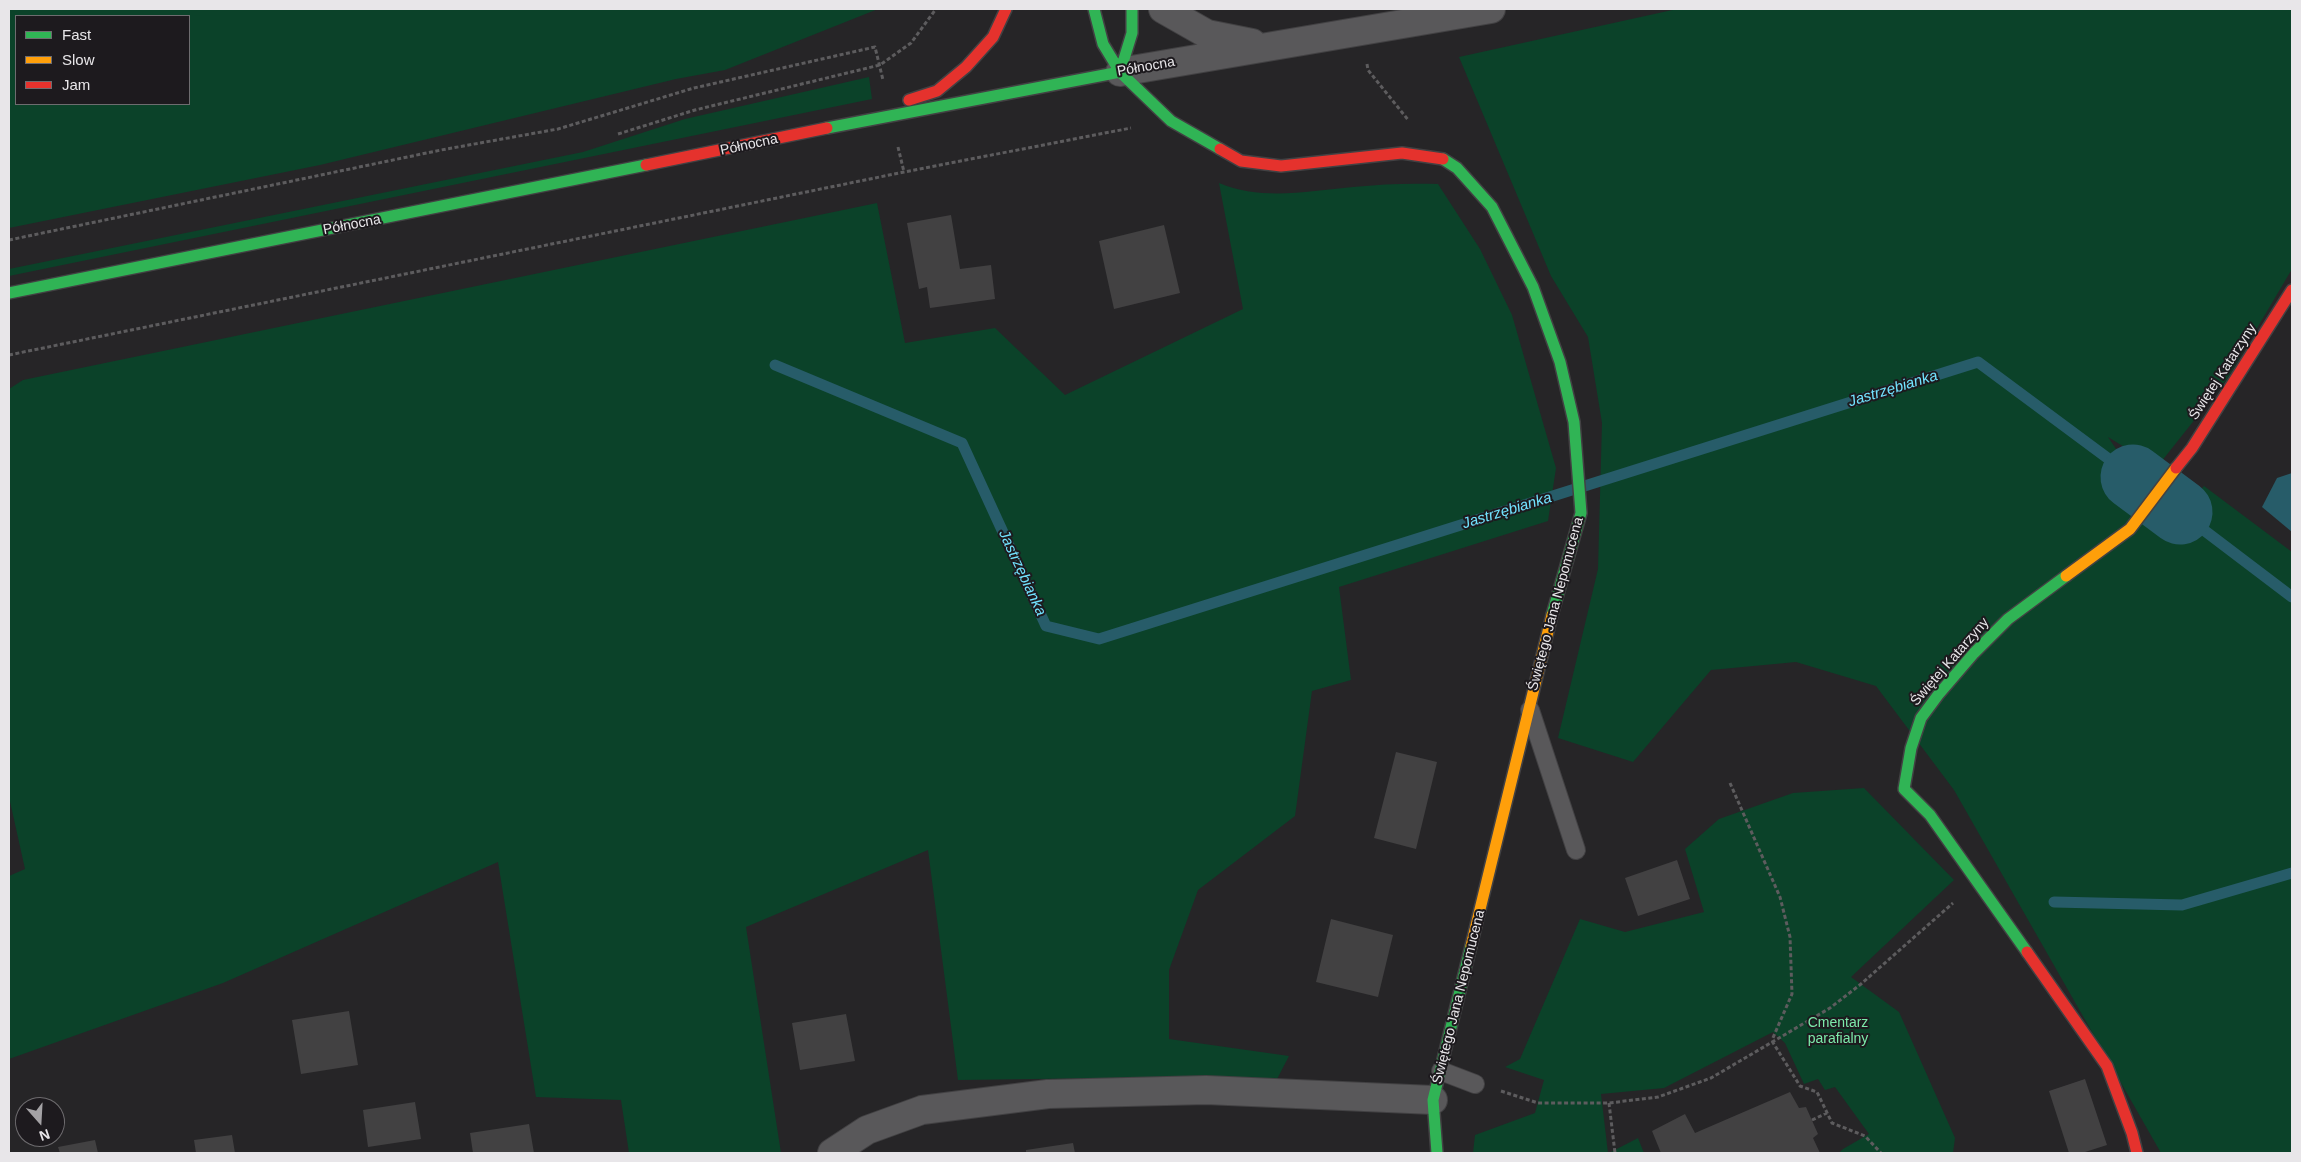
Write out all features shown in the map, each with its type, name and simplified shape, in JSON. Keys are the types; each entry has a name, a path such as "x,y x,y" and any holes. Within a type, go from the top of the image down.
{"street":[{"path":"837,126 870,111 937,91 966,67 993,36 1006,9"},
{"name":"Świętego Jana Nepomucena","path":"1094,9 1103,44 1120,72 1171,121 1241,162 1282,166 1402,153 1440,158 1456,168 1492,207 1533,287 1560,362 1574,422 1581,513 1529,707 1433,1100 1437,1153"},
{"path":"1120,72 1132,33 1132,9"},
{"path":"1163,9 1207,34 1270,46"},
{"name":"Północna","path":"9,293 837,126 1120,72 1491,9"},
{"name":"Świętej Katarzyny","path":"2137,1153 2132,1133 2107,1066 1930,815 1904,789 1911,748 1921,718 1974,653 2008,619 2130,529 2192,448 2292,290"},
{"name":"Świętego Jana Nepomucena","path":"832,1153 867,1130 922,1110 1048,1094 1206,1090 1433,1100"}],"lane":[{"path":"1529,707 1576,850"},
{"path":"1441,1071 1475,1084"}],"path":[{"path":"9,240 441,150 558,129 694,88 875,47 880,66 911,43 936,9"},
{"path":"1368,70 1410,122"},
{"path":"9,355 904,172 1171,121"},
{"path":"1730,783 1780,897 1790,937 1792,994 1772,1041"},
{"path":"1475,1084 1538,1103 1609,1103 1658,1097 1711,1078 1830,1008 1861,984 1978,881"},
{"path":"1772,1041 1800,1086 1817,1092 1832,1123 1865,1136 1881,1153"},
{"path":"1609,1103 1615,1153"},
{"path":"1812,1120 1827,1113"}],"green space":[{"path":"9,9 878,9 725,70 676,79 320,165 9,228"},
{"path":"1677,9 2292,9 2292,269 2227,379 2157,467 2108,437 2167,525 2204,486 2292,552 2292,1153 2161,1153 1954,790 1876,686 1796,662 1711,670 1633,762 1558,738 1598,569 1602,423 1588,337 1551,276 1459,57"},
{"path":"869,77 872,99 9,276 9,269 583,152 685,119"},
{"path":"1219,183 1235,189 1268,193 1302,192 1385,184 1438,184 1480,249 1512,315 1556,468 1548,521 1339,587 1351,680 1312,691 1295,816 1198,890 1169,970 1169,1039 1289,1056 1275,1083 1184,1077 958,1080 928,850 746,927 781,1153 629,1153 621,1100 536,1097 498,862 223,983 9,1059 9,876 25,869 9,797 9,389 23,380 877,203 905,343 995,328 1065,395 1243,309"},
{"name":"Cmentarz parafialny","path":"1864,788 1954,880 1851,977 1899,1012 1955,1138 1953,1153 1839,1153 1869,1134 1835,1087 1825,1090 1818,1079 1804,1084 1785,1043 1773,1032 1664,1088 1601,1094 1608,1153 1473,1153 1475,1135 1535,1113 1544,1080 1505,1067 1520,1059 1580,919 1625,932 1704,912 1685,849 1719,819 1793,793"},
{"path":"1638,1138 1644,1153 1609,1153"}],"water":[{"path":"2292,473 2292,532 2262,507 2277,478"}],"building":[{"path":"951,215 960,269 991,265 995,299 930,308 927,287 919,289 907,223"},
{"path":"1164,225 1180,293 1114,309 1099,241"},
{"path":"1396,752 1437,762 1416,849 1374,838"},
{"path":"1677,860 1690,899 1638,916 1625,878"},
{"path":"1331,919 1393,935 1378,997 1316,982"},
{"path":"349,1011 358,1065 301,1074 292,1020"},
{"path":"846,1014 855,1061 800,1070 792,1023"},
{"path":"2085,1079 2107,1145 2082,1153 2069,1153 2049,1091"},
{"path":"1790,1092 1799,1108 1806,1107 1818,1134 1813,1138 1820,1153 1661,1153 1652,1131 1685,1114 1695,1133"},
{"path":"415,1102 421,1139 368,1147 363,1110"},
{"path":"529,1124 534,1153 473,1153 470,1133"},
{"path":"232,1135 235,1153 196,1153 194,1140"},
{"path":"95,1140 98,1153 60,1153 58,1147"},
{"path":"1073,1143 1075,1153 1026,1153 1026,1150"}],"waterway":[{"name":"Jastrzębianka","path":"775,365 962,443 1046,626 1099,639 1978,362 2133,477"},
{"name":"Jastrzębianka","path":"2133,477 2180,512"},
{"name":"Jastrzębianka","path":"2180,512 2292,597"},
{"path":"2054,902 2182,905 2292,873"}],"traffic: fast":[{"path":"1094,9 1103,44 1120,72 1132,33 1132,9"},
{"path":"827,128 1120,72 1171,121 1220,149"},
{"path":"1443,159 1457,168 1492,207 1533,287 1560,362 1574,422 1581,513 1552,615"},
{"path":"9,293 646,165"},
{"path":"2027,952 1930,815 1904,789 1911,748 1921,718 1938,695 1974,653 2008,619 2066,576"},
{"path":"1437,1153 1433,1100 1471,946"}],"traffic: slow":[{"path":"2066,576 2130,529 2176,468"},
{"path":"1471,946 1552,615"}],"traffic: jam":[{"path":"909,100 937,91 966,67 993,37 1006,9"},
{"path":"646,165 827,128"},
{"path":"1220,149 1241,161 1281,166 1402,153 1443,159"},
{"path":"2176,468 2192,448 2292,290"},
{"path":"2027,952 2107,1066 2132,1133 2137,1153"}]}
